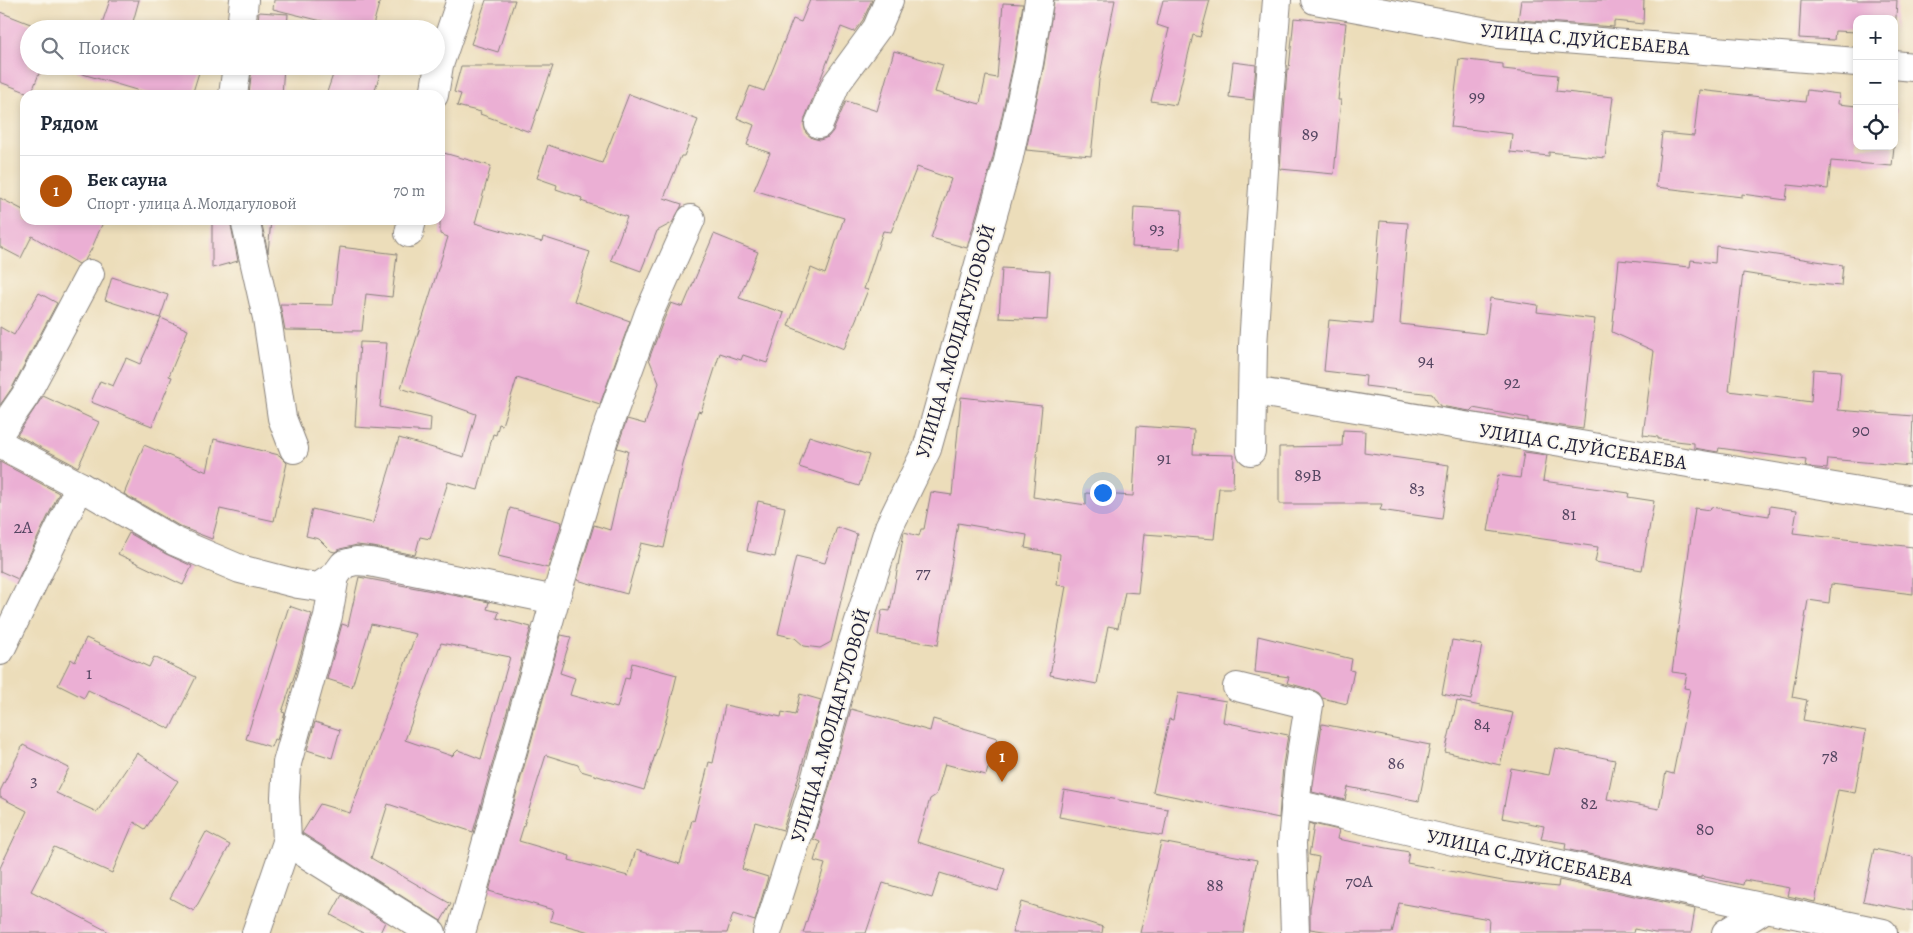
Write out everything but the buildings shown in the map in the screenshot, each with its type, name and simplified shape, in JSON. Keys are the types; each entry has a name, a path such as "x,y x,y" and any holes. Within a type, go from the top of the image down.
{"street":[{"path":"242,20 244,0"},
{"path":"445,47 461,0"},
{"path":"819,124 836,84 877,28 889,0"},
{"name":"УЛИЦА А.МОЛДАГУЛОВОЙ","path":"767,933 813,788 853,640 889,527 927,449 1008,161 1029,63 1039,0"},
{"path":"1251,451 1253,346 1277,0"},
{"name":"УЛИЦА С.ДУЙСЕБАЕВА","path":"1315,0 1498,34 1853,62"},
{"path":"1898,65 1913,67"},
{"path":"235,90 236,75"},
{"path":"435,90 437,75"},
{"path":"460,933 555,600 605,435 649,313 691,219"},
{"path":"246,225 266,318 282,418 294,449"},
{"path":"0,432 24,396 90,274"},
{"name":"УЛИЦА С.ДУЙСЕБАЕВА","path":"1253,391 1913,500"},
{"path":"0,444 80,486 174,541 240,569 298,584 318,587 335,576 344,564 356,561 370,562 555,600"},
{"path":"0,651 80,486"},
{"path":"256,933 287,842 286,763 328,616 335,576"},
{"path":"1237,687 1310,705 1302,740 1294,804 1292,844 1295,933"},
{"name":"УЛИЦА С.ДУЙСЕБАЕВА","path":"1294,804 1883,933"},
{"path":"287,842 432,933"},
{"path":"1726,933 1766,908"}],"place":[{"name":"Бек сауна","path":"1002,782"}]}
